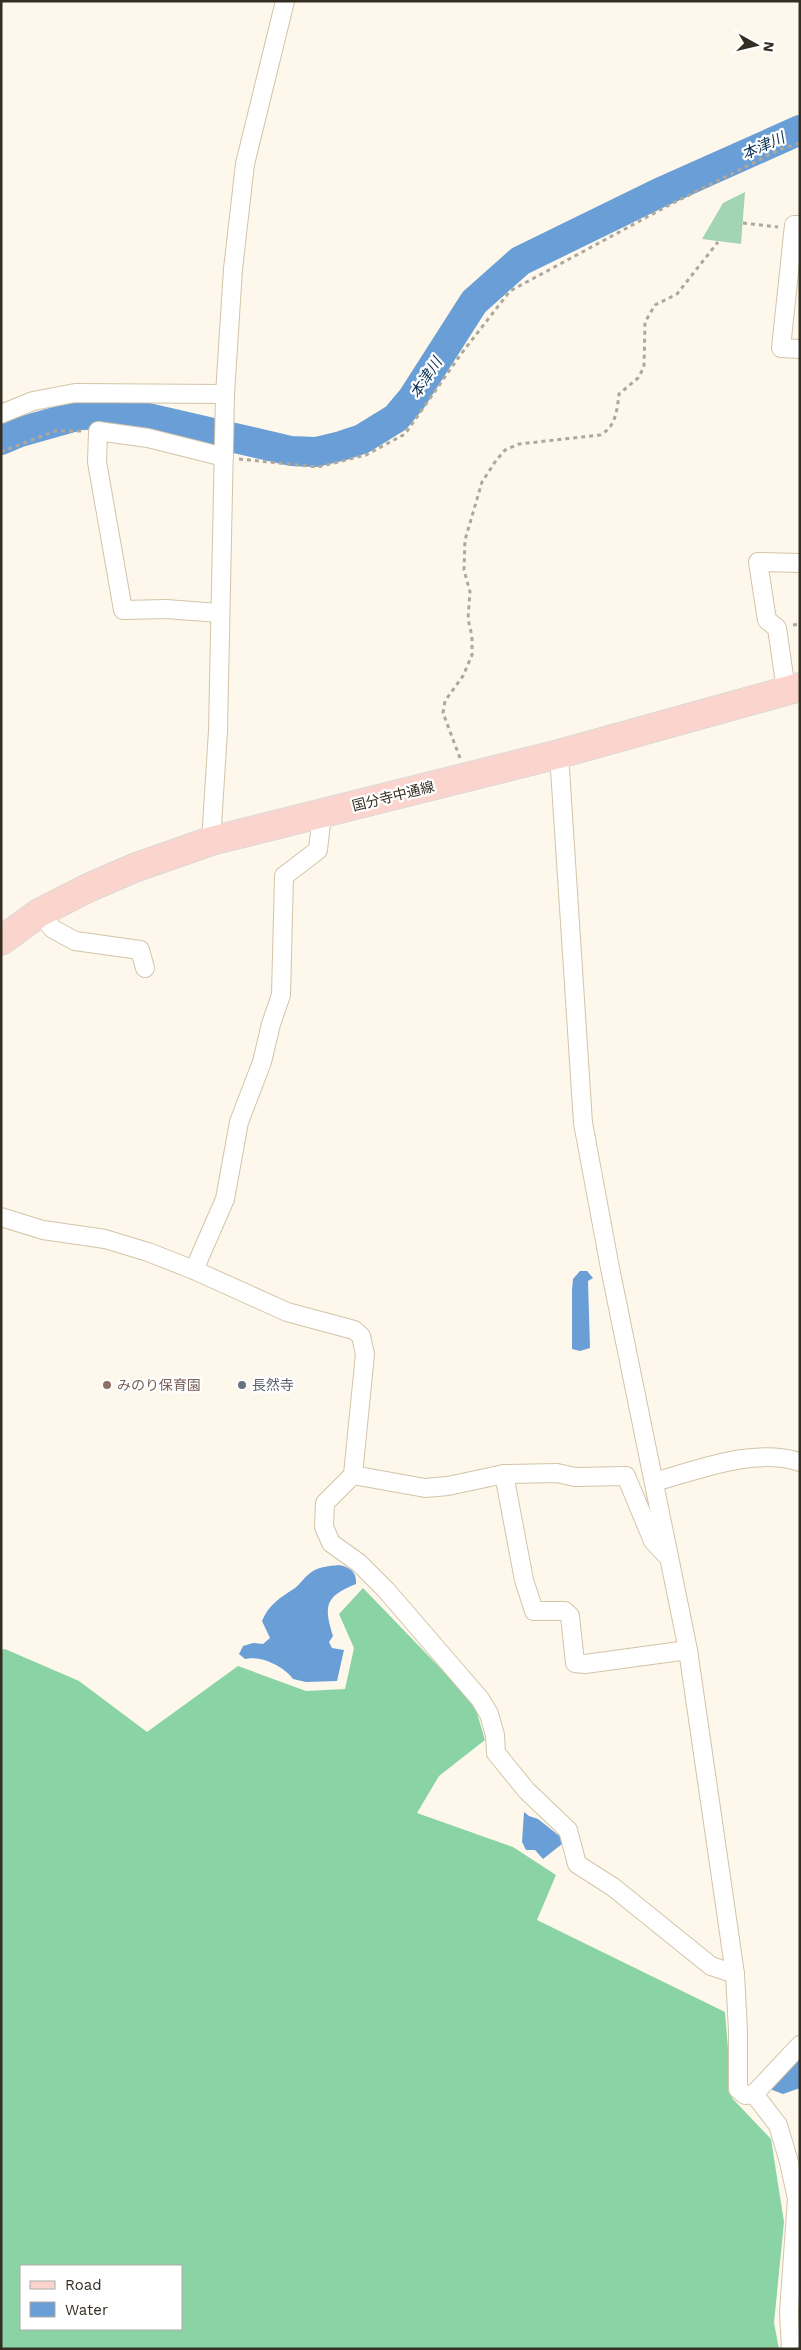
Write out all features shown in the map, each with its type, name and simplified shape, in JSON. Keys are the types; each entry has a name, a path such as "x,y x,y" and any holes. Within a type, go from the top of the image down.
{"main road":[{"name":"国分寺中通線","path":"1,942 39,913 134,868 211,841 559,754 793,689"}],"street":[{"path":"211,841 218,731 224,417 233,269 245,164 285,1"},
{"path":"797,227 781,348 800,349"},
{"path":"1,414 33,401 74,393 225,394"},
{"path":"219,613 166,609 123,610 97,462 98,431 224,452"},
{"path":"793,689 777,628 767,620 758,562 800,564"},
{"path":"559,754 583,1123 688,1650 735,1974 738,2088 745,2095 754,2094 800,2045"},
{"path":"194,1270 225,1199 239,1122 262,1062 271,1024 281,995 284,876 318,850 322,813"},
{"path":"39,913 53,929 75,941 140,950 145,968"},
{"path":"1,1217 43,1230 105,1239 148,1252 194,1270 287,1312 354,1330 361,1336 365,1354 353,1475 325,1503 324,1527 331,1542 359,1563 386,1590 480,1699 489,1714 495,1735 496,1753 527,1791 568,1830 577,1864 613,1887 711,1966 735,1974"},
{"path":"654,1482 744,1459 771,1457 800,1462"},
{"path":"353,1475 425,1488 448,1486 504,1474 557,1473 575,1477 626,1476 653,1541 669,1558"},
{"path":"504,1474 524,1580 534,1611 566,1611 570,1616 575,1663 585,1664 688,1650"},
{"path":"754,2094 778,2125 797,2199 789,2312 791,2349"}],"path":[{"path":"224,452 318,467 366,455 405,434 460,354 510,291 673,203 781,149 800,143"},
{"path":"744,223 797,227"},
{"path":"466,777 456,742 443,713 445,701 463,676 472,655 472,636 468,619 470,592 464,570 465,540 482,482 505,450 519,444 600,435 607,432 615,419 619,394 638,378 644,367 645,322 655,305 676,294 718,242"},
{"path":"1,452 55,431 98,431"}],"green space":[{"path":"745,192 741,244 702,239 723,203"},
{"path":"363,1588 474,1703 485,1740 439,1776 417,1813 513,1847 556,1875 537,1920 725,2012 732,2098 771,2139 784,2222 774,2323 779,2349 1,2349 1,1650 5,1649 79,1681 147,1732 238,1666 306,1691 345,1689 354,1648 339,1614"}],"water":[{"path":"580,1271 587,1271 593,1278 588,1281 590,1348 580,1351 572,1349 572,1290 573,1279"},
{"path":"339,1565 346,1567 354,1573 356,1584 338,1593 333,1598 328,1609 333,1636 329,1642 332,1648 344,1650 337,1681 306,1682 293,1679 278,1666 264,1660 245,1659 239,1654 243,1646 253,1643 263,1644 270,1638 262,1621 268,1610 276,1602 315,1570"},
{"path":"524,1812 538,1819 562,1838 562,1844 543,1859 535,1850 526,1850 522,1842"},
{"path":"800,2055 800,2088 783,2094 767,2088"}],"waterway":[{"name":"本津川","path":"1,440 20,432 80,415 131,414 291,451 316,452 362,439 396,418 412,399 474,302 520,261 659,193 800,130"}],"place":[{"name":"みのり保育園","path":"107,1385"},
{"name":"長然寺","path":"242,1385"}]}
